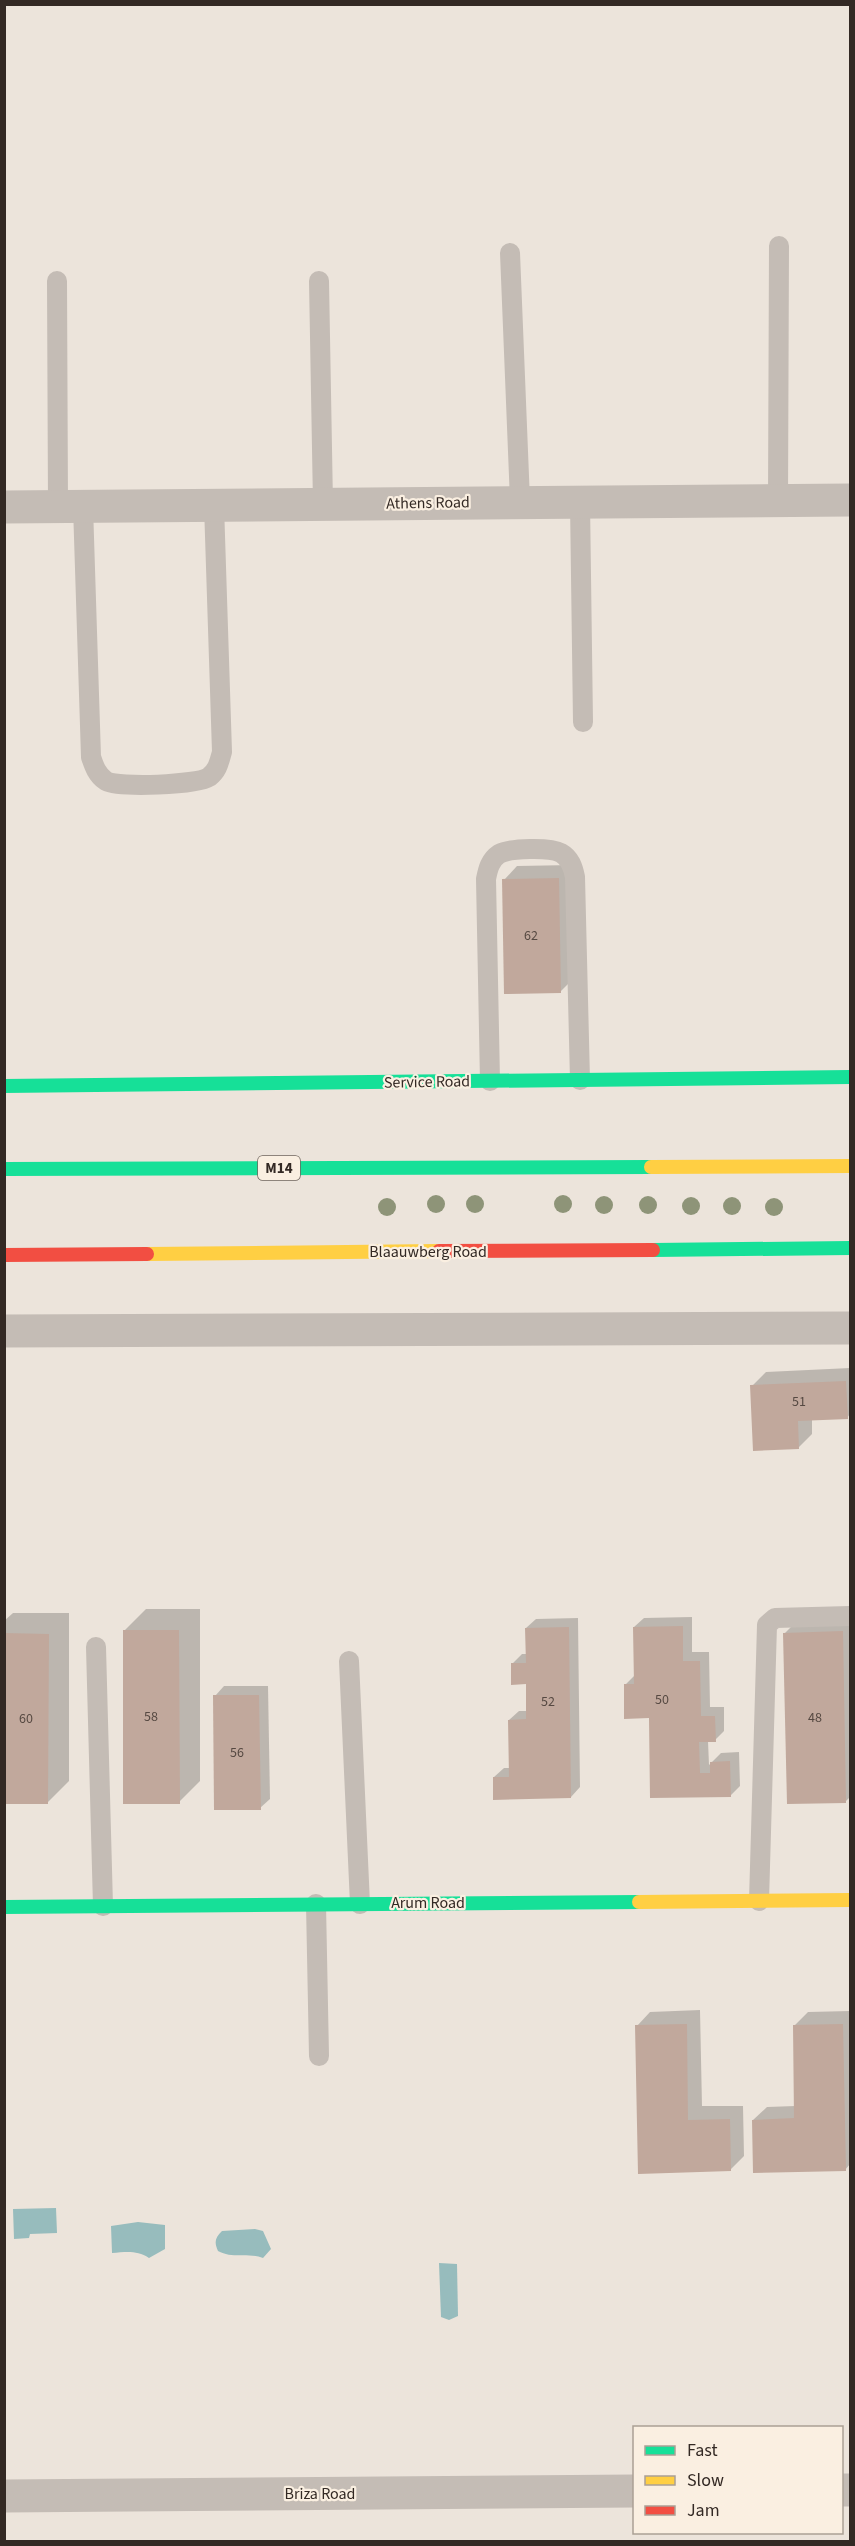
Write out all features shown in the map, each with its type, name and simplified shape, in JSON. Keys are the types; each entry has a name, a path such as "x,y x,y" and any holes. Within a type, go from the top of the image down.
{"street":[{"name":"Athens Road","path":"4,507 850,500"},
{"name":"Service Road","path":"4,1086 850,1077"},
{"name":"M14","path":"4,1169 850,1166"},
{"name":"Blaauwberg Road","path":"4,1255 850,1248"},
{"path":"4,1331 850,1328"},
{"name":"Arum Road","path":"4,1907 850,1900"},
{"name":"Briza Road","path":"4,2496 633,2491"}],"lane":[{"path":"778,501 779,246"},
{"path":"510,253 520,501"},
{"path":"57,281 70,506 91,757 96,771 106,781 120,784 194,782 208,777 219,767 222,752 214,505"},
{"path":"319,281 323,504"},
{"path":"580,502 583,722"},
{"path":"490,1081 486,879 489,865 500,854 514,850 546,849 561,853 571,863 575,877 580,1080"},
{"path":"759,1901 767,1625 775,1618 850,1616"},
{"path":"96,1647 103,1837 103,1906"},
{"path":"349,1661 360,1904"},
{"path":"316,1904 319,2056"}],"water":[{"path":"56,2208 57,2233 30,2234 29,2238 14,2239 13,2209"},
{"path":"138,2222 165,2225 165,2249 149,2258 136,2253 112,2253 111,2226"},
{"path":"255,2229 263,2231 271,2249 263,2258 229,2255 218,2251 216,2240 222,2231"},
{"path":"439,2263 457,2264 458,2316 449,2320 441,2317"}],"building":[{"path":"559,878 561,993 504,994 502,879"},
{"path":"846,1381 848,1419 798,1421 799,1449 753,1451 750,1385"},
{"path":"683,1626 683,1661 700,1661 701,1716 715,1716 716,1742 699,1742 700,1773 710,1773 710,1762 730,1761 731,1797 650,1798 649,1718 624,1719 624,1684 634,1684 633,1627"},
{"path":"569,1627 571,1798 493,1800 493,1777 509,1777 508,1720 526,1719 526,1684 511,1685 511,1663 526,1663 525,1628"},
{"path":"123,1630 179,1630 180,1804 123,1804"},
{"path":"843,1631 846,1803 787,1804 783,1633"},
{"path":"4,1633 49,1634 48,1804 4,1804"},
{"path":"213,1695 259,1695 261,1810 214,1810"},
{"path":"687,2024 688,2120 730,2119 731,2171 638,2174 635,2025"},
{"path":"843,2024 846,2171 753,2173 752,2120 794,2118 793,2025"}],"traffic: fast":[{"path":"4,1086 850,1077"},
{"path":"4,1169 651,1167"},
{"path":"653,1250 850,1248"},
{"path":"4,1907 639,1902"}],"traffic: slow":[{"path":"651,1167 850,1166"},
{"path":"147,1254 439,1251"},
{"path":"639,1902 850,1900"}],"traffic: jam":[{"path":"439,1251 653,1250"},
{"path":"4,1255 147,1254"}]}
